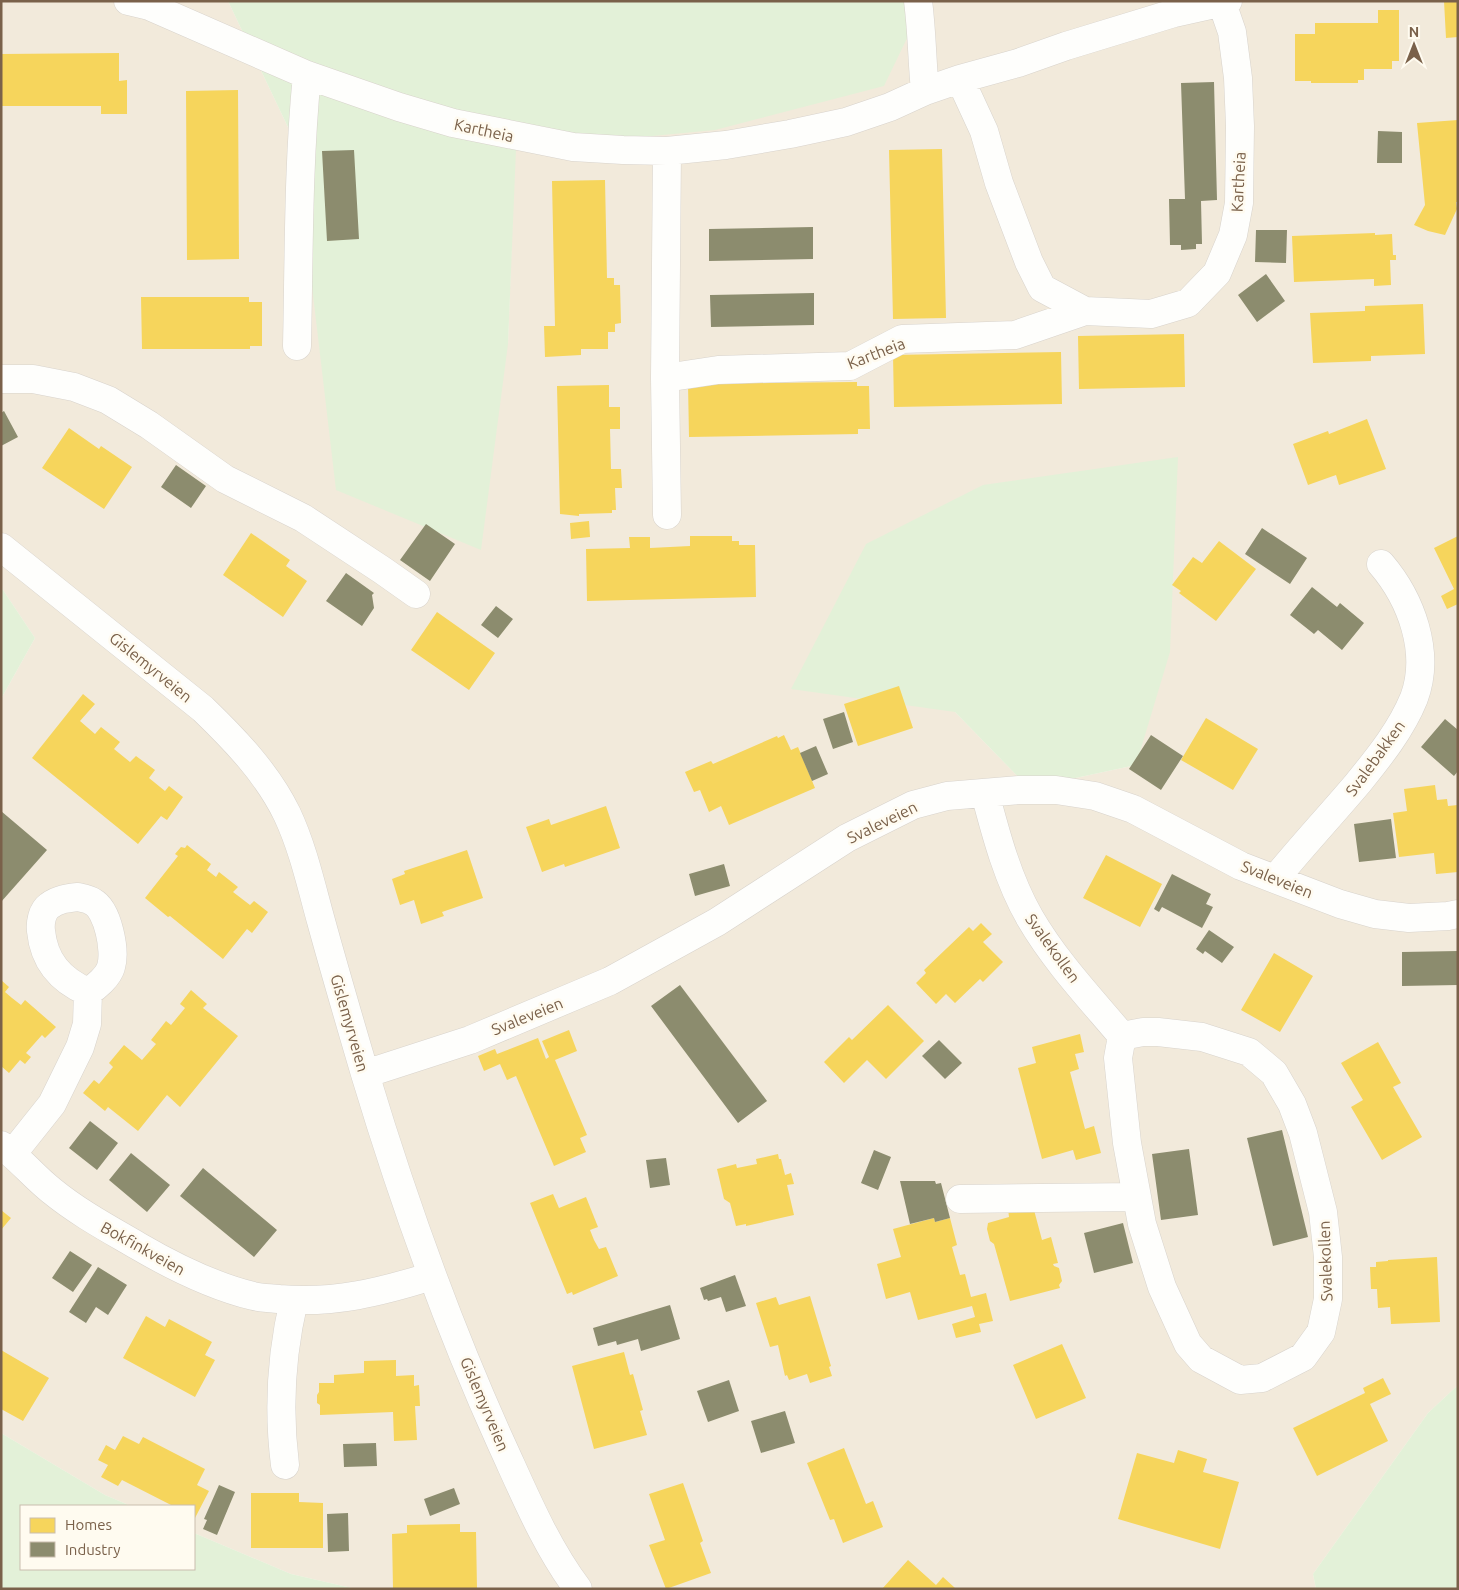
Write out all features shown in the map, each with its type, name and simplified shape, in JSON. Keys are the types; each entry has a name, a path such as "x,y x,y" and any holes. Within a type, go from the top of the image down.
{"street":[{"name":"Kartheia","path":"128,1 190,12 308,75 435,118 517,137 573,147 667,151 726,145 846,122 960,79 1018,63 1066,46 1174,13 1225,2 1232,32 1238,78 1240,126 1239,204 1233,236 1217,273 1188,303 1151,314 1085,312 1015,336 902,340 850,366 718,370 665,378"},
{"path":"918,1 925,91"},
{"path":"297,346 298,228 304,105 308,75"},
{"name":"Kartheia","path":"960,79 984,131 1002,192 1029,262 1042,288 1085,312"},
{"path":"667,151 665,378 667,515"},
{"path":"1,379 33,379 74,387 108,400 149,425 225,479 303,518 416,594"},
{"name":"Gislemyrveien","path":"1,547 202,709 228,733 272,788 287,814 298,842 386,1141 432,1276 524,1494 546,1538 578,1589"},
{"name":"Svalebakken","path":"1276,878 1378,758 1401,725 1414,696 1420,665 1418,637 1405,600 1393,578 1381,564"},
{"name":"Svaleveien","path":"365,1074 470,1040 610,981 717,922 847,838 913,805 947,796 1019,790 1047,790 1095,796 1133,809 1241,866 1340,904 1375,914 1408,918 1458,914"},
{"name":"Svalekollen","path":"985,793 1000,847 1029,918 1053,952 1122,1036 1118,1058 1127,1143 1142,1224 1162,1287 1188,1344 1202,1359 1240,1380 1262,1378 1303,1357 1321,1332 1328,1299 1328,1257 1323,1212 1303,1133 1292,1104 1274,1073 1249,1052 1202,1037 1158,1032 1143,1032 1122,1036"},
{"name":"Bokfinkveien","path":"88,992 87,1024 80,1047 52,1104 7,1149 51,1190 92,1220 173,1266 219,1285 254,1296 294,1300 332,1300 376,1293 432,1276"},
{"path":"960,1199 1137,1197"},
{"path":"285,1466 282,1447 280,1385 283,1356 294,1300"}],"shaded area":[{"path":"1,1 228,1 295,142 508,344 515,149 924,1 1458,1 1458,1385 1428,1413 1313,1574 1316,1589 356,1589 291,1574 195,1533 195,1505 129,1505 105,1495 1,1433 1,699 35,638 1,587","holes":["955,712 1136,765 1029,788"]}],"green space":[{"path":"228,1 924,1 924,3 884,86 715,130 516,149 508,344 481,550 336,490 295,142"},
{"path":"1178,457 1170,652 1136,765 1029,788 955,712 791,689 866,544 983,485"},
{"path":"1,587 35,638 1,699"},
{"path":"1458,1385 1458,1589 1316,1589 1313,1574 1428,1413"},
{"path":"1,1433 105,1495 129,1505 20,1505 20,1570 195,1570 195,1533 291,1574 356,1589 1,1589"}],"building: Homes":[{"path":"1444,1 1458,1 1458,37 1446,38"},
{"path":"1378,10 1399,10 1399,61 1392,61 1392,69 1364,69 1364,80 1358,80 1358,83 1295,81 1295,34 1315,34 1315,23 1378,23"},
{"path":"119,53 119,81 127,80 127,114 101,114 101,106 1,106 1,54"},
{"path":"238,90 239,259 187,260 186,91"},
{"path":"1458,120 1458,202 1456,202 1457,209 1445,235 1414,225 1425,205 1417,123"},
{"path":"942,149 946,318 893,319 889,150"},
{"path":"605,180 607,278 614,278 614,285 620,285 621,323 615,324 615,332 608,332 608,349 581,349 581,355 545,357 544,326 555,326 552,181"},
{"path":"1375,233 1375,235 1392,234 1393,255 1396,255 1396,260 1390,260 1391,285 1374,286 1374,279 1294,282 1292,236"},
{"path":"141,297 249,297 249,302 262,302 262,346 250,346 250,349 142,349"},
{"path":"1423,304 1425,354 1371,356 1371,361 1313,363 1310,313 1365,311 1365,306"},
{"path":"1184,334 1185,387 1079,389 1078,336"},
{"path":"1061,352 1062,404 894,407 893,355"},
{"path":"857,382 857,386 869,386 870,429 858,429 858,434 689,437 688,384"},
{"path":"609,385 609,407 620,407 620,429 610,429 611,469 621,469 622,488 615,488 616,510 612,510 612,513 579,514 579,516 560,514 557,386"},
{"path":"1367,419 1386,469 1339,485 1336,475 1308,485 1293,444 1328,431 1329,434"},
{"path":"69,428 99,449 101,446 132,467 104,509 42,468"},
{"path":"589,521 590,537 571,539 570,523"},
{"path":"251,533 290,560 286,566 307,581 283,617 223,575"},
{"path":"690,536 732,536 732,541 739,541 739,545 755,545 756,597 587,601 586,549 630,548 629,537 650,537 650,548 690,546"},
{"path":"1458,536 1458,604 1447,609 1441,596 1454,589 1434,548"},
{"path":"1219,541 1256,569 1216,621 1179,593 1181,591 1172,585 1193,557 1202,563"},
{"path":"437,612 495,653 469,690 411,650"},
{"path":"899,686 913,728 858,746 844,704"},
{"path":"83,694 95,704 80,721 95,734 101,727 120,742 114,749 130,762 136,756 155,770 149,778 165,791 169,786 183,797 167,820 161,816 138,844 32,758"},
{"path":"1206,718 1258,749 1233,790 1181,760"},
{"path":"784,735 791,750 798,747 815,788 729,825 721,806 709,812 700,790 694,792 685,772 711,761 713,764 777,736 778,738"},
{"path":"1435,785 1437,800 1447,799 1448,806 1458,805 1458,872 1436,874 1434,853 1399,857 1393,813 1407,811 1404,789"},
{"path":"606,806 620,848 565,867 564,864 542,872 526,827 549,819 551,825"},
{"path":"187,845 211,864 207,870 216,877 219,872 238,887 233,892 250,905 254,901 268,912 252,933 247,929 223,959 145,898 178,856 175,854 181,847 185,848"},
{"path":"467,850 483,898 442,912 444,916 421,924 414,900 400,905 392,879 405,874 404,871"},
{"path":"1106,855 1162,884 1140,927 1083,898"},
{"path":"981,923 992,934 983,942 1003,962 983,982 980,979 955,1003 946,994 936,1004 916,983 926,973 924,970 969,927 973,931"},
{"path":"1274,953 1313,976 1280,1032 1241,1010"},
{"path":"1,980 9,987 5,992 12,998 21,1005 25,1000 56,1027 45,1038 42,1035 26,1053 31,1057 25,1064 20,1060 9,1073 1,1066"},
{"path":"191,990 207,1004 203,1008 238,1036 180,1107 167,1095 138,1131 108,1107 105,1111 83,1093 94,1080 99,1084 113,1067 109,1063 124,1045 142,1060 156,1044 151,1040 166,1021 171,1025 185,1008 180,1004"},
{"path":"888,1005 924,1041 886,1079 867,1060 844,1083 824,1062 849,1037 852,1040"},
{"path":"569,1030 577,1051 555,1060 587,1135 580,1138 586,1152 554,1166 516,1076 507,1080 500,1064 484,1071 478,1056 495,1049 497,1054 538,1038 546,1059 549,1057 542,1041"},
{"path":"1080,1034 1084,1052 1075,1054 1079,1069 1070,1072 1085,1129 1094,1126 1101,1153 1076,1160 1073,1150 1042,1159 1018,1068 1036,1063 1032,1047"},
{"path":"1378,1042 1401,1083 1393,1087 1422,1137 1382,1160 1351,1107 1363,1100 1341,1063"},
{"path":"778,1154 785,1175 791,1173 794,1184 787,1185 794,1215 746,1226 746,1224 736,1226 730,1203 724,1199 717,1169 736,1164 737,1168 757,1164 756,1159"},
{"path":"553,1194 559,1208 586,1197 598,1227 590,1230 594,1240 599,1249 606,1247 618,1276 573,1295 572,1292 567,1294 530,1203"},
{"path":"1008,1209 1034,1210 1042,1240 1051,1237 1058,1263 1053,1264 1059,1268 1062,1281 1059,1285 1060,1288 1010,1301 994,1244 990,1241 987,1229 988,1223 1009,1217"},
{"path":"1,1210 11,1218 1,1230"},
{"path":"934,1218 935,1222 950,1218 957,1245 952,1247 960,1275 965,1274 971,1297 986,1293 993,1321 979,1324 981,1332 956,1338 952,1324 975,1317 972,1306 918,1320 910,1292 886,1299 877,1264 901,1257 893,1229"},
{"path":"1437,1257 1440,1322 1391,1324 1390,1307 1378,1308 1377,1289 1371,1289 1370,1267 1376,1267 1376,1262 1388,1260"},
{"path":"810,1296 831,1366 829,1367 832,1376 810,1383 807,1374 789,1380 787,1375 785,1376 778,1345 770,1347 756,1303 776,1297 779,1305"},
{"path":"146,1316 165,1327 169,1319 212,1342 205,1355 215,1360 195,1397 123,1358"},
{"path":"1062,1344 1086,1398 1036,1419 1013,1365"},
{"path":"1,1350 49,1378 23,1421 1,1409"},
{"path":"624,1352 630,1375 633,1374 643,1410 640,1411 647,1435 594,1449 572,1366"},
{"path":"396,1360 396,1376 414,1375 414,1386 419,1385 420,1406 415,1406 417,1440 394,1441 393,1412 320,1415 320,1405 317,1403 319,1383 334,1383 334,1375 364,1373 364,1361"},
{"path":"1383,1378 1391,1394 1370,1404 1388,1441 1317,1476 1293,1428 1365,1393 1363,1388"},
{"path":"123,1436 139,1444 143,1437 205,1469 197,1485 209,1491 195,1518 195,1505 171,1505 122,1480 118,1486 101,1477 108,1465 98,1460 106,1445 115,1450"},
{"path":"844,1448 866,1504 873,1501 883,1527 843,1543 834,1519 830,1520 807,1463"},
{"path":"1178,1450 1207,1459 1203,1472 1239,1482 1220,1549 1118,1519 1137,1453 1174,1463"},
{"path":"683,1483 703,1541 700,1543 711,1573 666,1589 649,1545 665,1540 649,1494"},
{"path":"251,1493 299,1493 299,1502 323,1503 323,1548 251,1548"},
{"path":"460,1524 460,1532 476,1532 477,1589 393,1589 392,1534 407,1533 407,1525"},
{"path":"908,1560 936,1585 943,1577 955,1588 882,1589"}],"building: Industry":[{"path":"1214,82 1217,200 1201,201 1202,244 1196,244 1196,249 1181,250 1181,245 1170,245 1169,199 1185,199 1181,83"},
{"path":"1378,131 1402,132 1402,163 1377,163"},
{"path":"354,150 359,239 327,241 322,151"},
{"path":"813,227 813,259 709,261 709,229"},
{"path":"1256,230 1287,230 1286,263 1255,262"},
{"path":"1266,274 1285,301 1257,322 1238,295"},
{"path":"814,293 814,325 711,327 710,295"},
{"path":"4,411 18,437 1,446 1,413"},
{"path":"176,465 206,486 191,508 161,487"},
{"path":"426,524 455,544 430,581 400,560"},
{"path":"1262,528 1307,558 1290,584 1245,554"},
{"path":"346,573 374,593 372,595 374,608 362,626 326,601"},
{"path":"1312,587 1337,607 1340,603 1364,623 1342,650 1318,630 1314,634 1290,615"},
{"path":"496,606 513,619 498,638 481,625"},
{"path":"844,712 853,742 833,749 823,719"},
{"path":"1445,719 1458,730 1458,771 1454,776 1421,747"},
{"path":"1151,735 1183,756 1161,790 1129,769"},
{"path":"816,746 828,774 812,781 800,753"},
{"path":"1,811 47,850 1,902"},
{"path":"1391,819 1396,858 1359,862 1354,824"},
{"path":"724,864 730,886 695,896 689,874"},
{"path":"1172,874 1211,894 1206,904 1213,907 1202,928 1162,907 1159,912 1154,909"},
{"path":"1209,930 1234,947 1222,963 1205,951 1203,954 1196,949"},
{"path":"1458,951 1458,985 1402,986 1402,952"},
{"path":"680,985 767,1101 738,1123 651,1006"},
{"path":"939,1040 962,1063 945,1079 922,1056"},
{"path":"90,1121 118,1143 97,1170 69,1148"},
{"path":"1282,1130 1308,1237 1273,1246 1247,1138"},
{"path":"1189,1149 1198,1215 1161,1220 1152,1154"},
{"path":"874,1150 891,1157 878,1190 861,1183"},
{"path":"131,1153 170,1185 147,1212 109,1180"},
{"path":"666,1158 670,1185 650,1188 646,1160"},
{"path":"203,1168 277,1230 254,1257 180,1196"},
{"path":"900,1181 935,1181 936,1184 941,1183 950,1218 935,1222 934,1218 910,1224"},
{"path":"1123,1223 1133,1263 1094,1273 1084,1233"},
{"path":"70,1251 92,1265 73,1292 52,1278"},
{"path":"98,1267 127,1285 108,1315 96,1307 86,1323 69,1312"},
{"path":"735,1275 746,1306 726,1312 721,1297 708,1301 707,1299 704,1300 700,1288"},
{"path":"670,1305 680,1339 641,1351 638,1339 617,1345 616,1341 598,1346 593,1328"},
{"path":"729,1380 739,1411 708,1422 697,1391"},
{"path":"785,1411 795,1443 761,1453 751,1421"},
{"path":"376,1443 377,1466 344,1467 343,1444"},
{"path":"219,1485 235,1492 217,1535 203,1529 207,1520 204,1519"},
{"path":"454,1488 460,1504 430,1516 424,1499"},
{"path":"348,1513 349,1551 328,1552 327,1514"}]}
